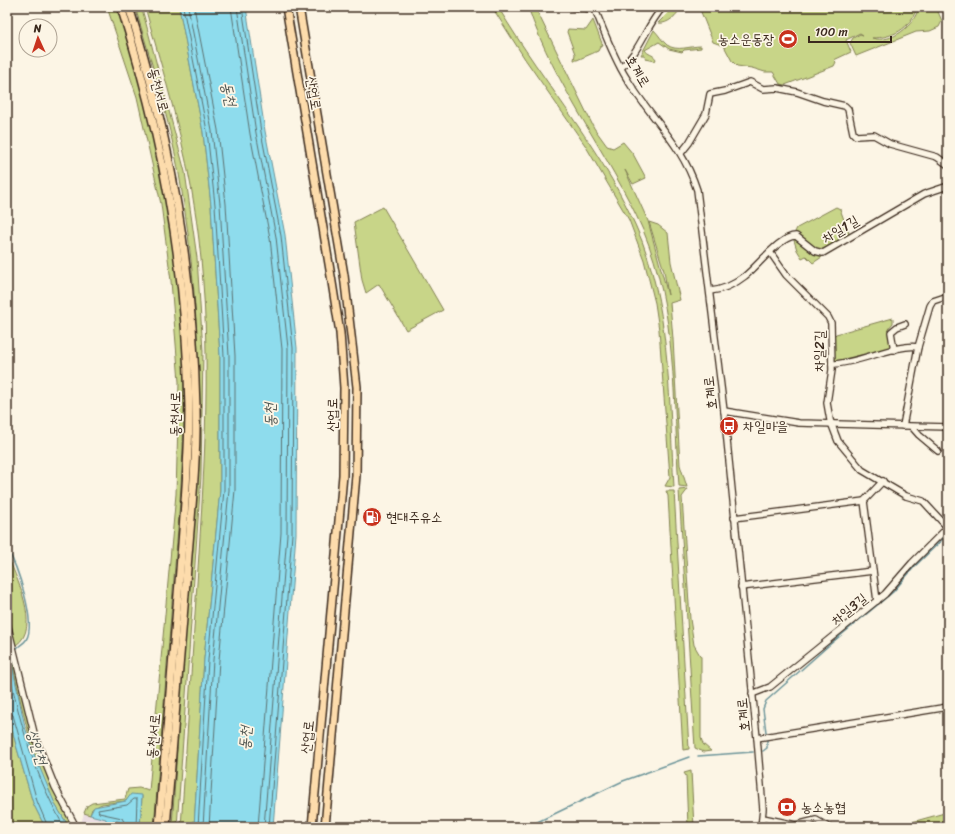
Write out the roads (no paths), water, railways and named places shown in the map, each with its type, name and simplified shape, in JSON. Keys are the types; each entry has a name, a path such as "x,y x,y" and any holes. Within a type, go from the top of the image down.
{"main road":[{"name":"동천서로","path":"121,7 150,106 166,176 183,293 187,350 189,409 187,474 159,827"},
{"name":"동천서로","path":"129,7 157,105 173,174 182,228 190,293 194,350 196,410 194,475 166,827"},
{"name":"산업로","path":"286,7 340,333 344,388 343,475 312,827"},
{"name":"산업로","path":"299,7 344,275 357,387 356,475 325,827"}],"street":[{"path":"573,7 594,8"},
{"path":"621,68 634,54 650,24 663,7"},
{"name":"호계로","path":"594,8 621,68 637,94 681,153 691,171 697,190 724,411 763,794 763,818 761,827"},
{"path":"681,153 689,144 706,114 710,94 732,89 750,82 763,89 777,88 797,92 823,101 845,106 848,109 856,136 874,135 890,144 937,157 948,165"},
{"name":"차일1길","path":"710,291 726,287 744,277 770,252 794,236 815,251 823,253 924,194 948,186"},
{"name":"차일2길","path":"770,252 786,275 830,320 832,330 832,364 827,397 827,410 840,444 858,466 865,472 883,481 906,496 923,501 948,528"},
{"path":"903,426 906,401 918,347 931,303 948,296"},
{"path":"894,350 891,332 897,326 905,324"},
{"path":"832,364 845,363 910,346 918,347"},
{"path":"724,411 794,423 948,427"},
{"path":"912,427 919,436 938,452"},
{"path":"734,518 864,501 883,481"},
{"path":"864,501 877,601"},
{"name":"차일3길","path":"752,694 770,687 877,601 891,589 912,563 948,528"},
{"path":"741,587 873,570"},
{"path":"7,623 35,737 55,787 76,827"},
{"path":"757,738 948,707"},
{"path":"763,818 796,825 816,820 828,827"}],"water":[{"name":"동천","path":"179,7 246,7 265,131 285,235 297,348 296,534 273,827 194,827 204,659 220,490 220,356 211,205 203,132"},
{"path":"7,641 25,727 34,754 56,806 69,827 45,827 33,803 7,708"},
{"path":"131,794 142,795 140,827 119,827 120,822 113,820 112,823 106,822 106,819 90,815 94,807 126,801"}],"waterway":[{"path":"766,732 763,709 766,701 828,646 893,592 915,566 948,534"},
{"path":"7,549 20,580 29,621 29,632 26,640 17,648"},
{"path":"763,751 767,748 767,740"},
{"path":"698,756 753,752"},
{"path":"527,827 623,781 689,757"}],"place":[{"name":"농소운동장","path":"788,39"},
{"name":"차일마을","path":"729,426"},
{"name":"현대주유소","path":"372,517"},
{"name":"농소농협","path":"787,807"}],"water label":[{"name":"상안천","path":"37,747"}]}
